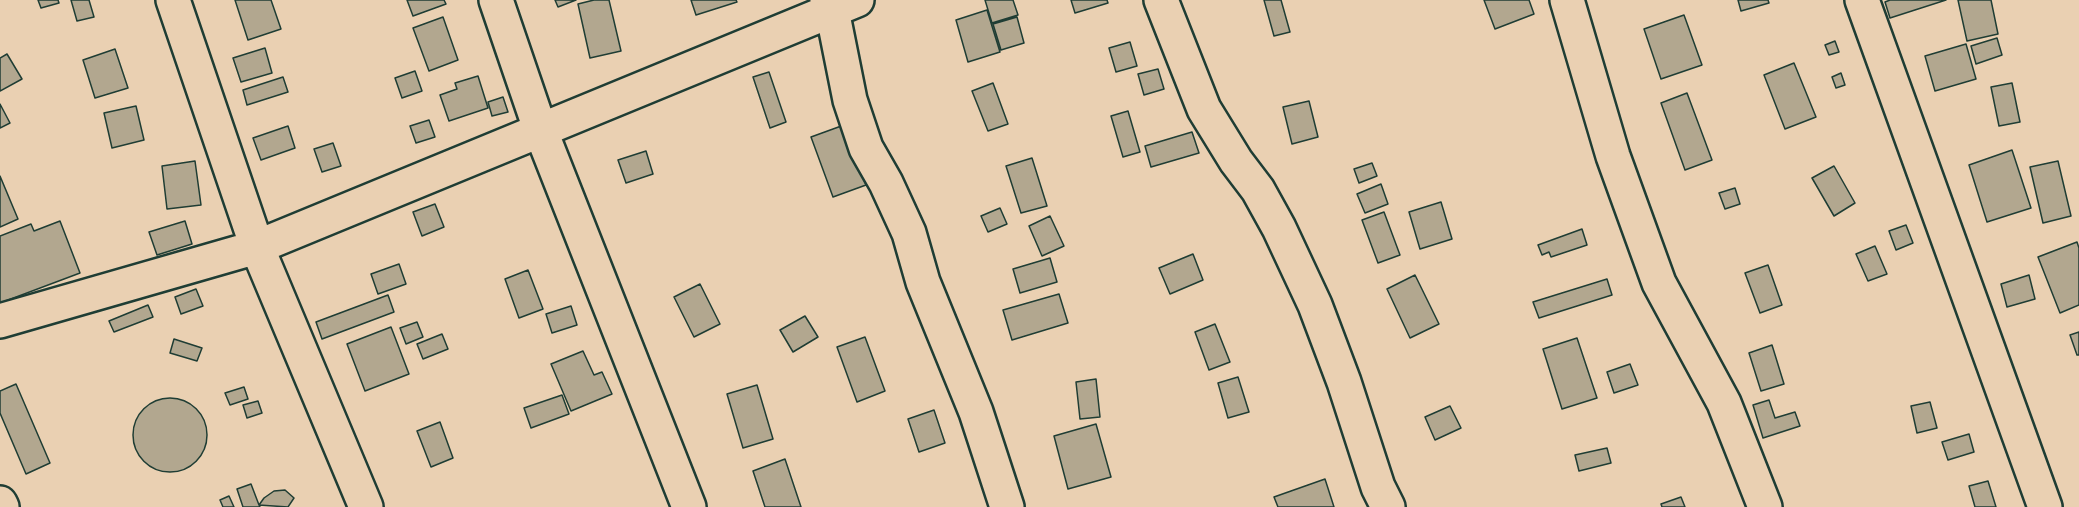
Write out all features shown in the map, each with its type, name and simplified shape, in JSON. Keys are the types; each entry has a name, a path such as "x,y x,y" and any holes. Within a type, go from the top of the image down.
{"street":[{"path":"173,0 257,247 366,507"},
{"path":"496,0 540,129 689,507"},
{"path":"1161,0 1204,109 1236,161 1258,190 1280,228 1315,305 1344,382 1378,487 1388,507"},
{"path":"1567,0 1612,156 1659,283 1724,403 1765,507"},
{"path":"1862,0 2045,507"},
{"path":"0,321 257,247 839,3 850,100 866,148 909,233 923,282 976,412 1007,507"}],"building":[{"path":"38,0 58,0 59,3 41,8"},
{"path":"71,0 89,0 94,17 77,21"},
{"path":"235,0 271,0 281,29 248,40"},
{"path":"407,0 444,0 446,4 413,16"},
{"path":"555,0 576,0 558,7"},
{"path":"594,0 609,0 621,51 590,58 578,4"},
{"path":"691,0 736,0 737,2 696,15"},
{"path":"985,0 1013,0 1018,15 992,23"},
{"path":"1071,0 1107,0 1108,3 1075,13"},
{"path":"1264,0 1281,0 1290,32 1274,36"},
{"path":"1484,0 1529,0 1534,14 1495,29"},
{"path":"1738,0 1768,0 1769,3 1741,11"},
{"path":"1890,0 1946,0 1890,18 1885,2"},
{"path":"1958,0 1991,0 1998,34 1967,41"},
{"path":"987,10 1000,52 968,62 956,20"},
{"path":"1684,15 1702,65 1661,79 1644,29"},
{"path":"443,17 458,60 429,71 413,28"},
{"path":"1017,17 1024,43 1001,50 993,24"},
{"path":"1997,38 2002,55 1976,64 1971,46"},
{"path":"1835,41 1839,52 1829,55 1825,45"},
{"path":"1130,42 1137,66 1116,72 1109,48"},
{"path":"1966,44 1976,79 1935,91 1925,56"},
{"path":"265,48 272,73 241,82 233,58"},
{"path":"115,49 128,88 95,98 83,60"},
{"path":"7,54 22,79 0,91 0,58"},
{"path":"1794,63 1816,117 1785,129 1764,75"},
{"path":"1158,69 1164,89 1144,95 1138,74"},
{"path":"415,71 422,91 402,98 395,78"},
{"path":"769,72 786,122 770,128 753,77"},
{"path":"1841,73 1845,85 1836,88 1832,77"},
{"path":"478,76 488,108 449,121 440,95 457,89 455,83"},
{"path":"283,77 288,92 247,105 243,90"},
{"path":"993,83 1008,124 988,131 972,91"},
{"path":"2012,83 2020,122 1999,126 1991,87"},
{"path":"1687,93 1712,160 1685,170 1661,103"},
{"path":"503,97 508,112 492,116 488,102"},
{"path":"1309,101 1318,137 1292,144 1283,107"},
{"path":"0,104 10,123 0,128"},
{"path":"136,106 144,140 112,148 104,113"},
{"path":"1128,111 1140,152 1123,157 1111,116"},
{"path":"429,120 435,137 416,143 410,126"},
{"path":"844,125 866,185 833,197 811,137"},
{"path":"288,126 295,148 261,160 253,138"},
{"path":"1192,132 1199,153 1151,167 1145,146"},
{"path":"333,143 341,166 322,172 314,149"},
{"path":"2012,150 2031,208 1987,222 1969,165"},
{"path":"646,151 653,174 626,183 618,160"},
{"path":"1032,158 1047,206 1021,213 1006,166"},
{"path":"195,161 201,205 167,209 162,166"},
{"path":"2058,161 2071,216 2043,223 2030,167"},
{"path":"1372,163 1377,176 1359,183 1354,169"},
{"path":"1834,166 1855,203 1834,216 1812,178"},
{"path":"0,176 18,219 0,227"},
{"path":"1381,184 1388,204 1365,213 1357,194"},
{"path":"1735,188 1740,204 1725,209 1719,193"},
{"path":"1441,202 1452,239 1420,249 1409,212"},
{"path":"435,204 444,227 422,236 413,212"},
{"path":"1000,208 1007,224 988,232 981,216"},
{"path":"1384,212 1400,255 1378,263 1362,220"},
{"path":"1050,216 1064,246 1042,256 1029,226"},
{"path":"60,221 80,273 0,303 0,236 31,224 34,231"},
{"path":"185,221 192,244 157,255 149,232"},
{"path":"1906,225 1913,243 1896,250 1889,231"},
{"path":"1582,229 1587,245 1551,257 1549,252 1542,255 1538,245"},
{"path":"2077,242 2079,248 2079,305 2060,313 2038,257"},
{"path":"1875,246 1887,274 1868,281 1856,254"},
{"path":"1193,254 1203,280 1170,294 1159,268"},
{"path":"1050,258 1057,282 1020,293 1013,269"},
{"path":"399,264 406,284 378,294 371,274"},
{"path":"1768,265 1782,305 1760,313 1745,273"},
{"path":"528,270 543,309 519,318 505,279"},
{"path":"1415,275 1439,324 1410,338 1387,289"},
{"path":"2029,275 2035,299 2007,307 2001,284"},
{"path":"1607,279 1612,295 1539,318 1533,302"},
{"path":"700,284 720,324 694,337 674,297"},
{"path":"196,289 203,306 181,314 175,297"},
{"path":"1059,294 1068,323 1012,340 1003,310"},
{"path":"388,295 394,312 322,339 316,322"},
{"path":"148,305 153,317 114,332 109,321"},
{"path":"571,306 577,325 552,333 546,314"},
{"path":"805,316 818,337 793,352 780,330"},
{"path":"417,322 423,337 406,344 400,328"},
{"path":"1215,324 1230,362 1209,370 1195,332"},
{"path":"391,327 409,374 365,391 347,344"},
{"path":"2079,332 2079,355 2077,355 2070,335"},
{"path":"442,334 448,349 423,359 417,344"},
{"path":"865,337 885,391 857,402 837,347"},
{"path":"1577,338 1597,398 1562,409 1543,349"},
{"path":"174,339 202,348 197,361 170,353"},
{"path":"1772,345 1784,384 1761,391 1749,353"},
{"path":"583,351 594,375 602,372 612,394 571,411 551,364"},
{"path":"1630,364 1638,385 1614,393 1607,372"},
{"path":"1238,377 1249,412 1228,418 1218,383"},
{"path":"1096,379 1100,417 1080,419 1076,382"},
{"path":"16,384 50,463 26,474 0,413 0,391"},
{"path":"757,385 773,439 743,448 727,394"},
{"path":"244,387 248,399 230,405 225,393"},
{"path":"562,395 569,414 531,428 524,408"},
{"path":"170,398 184,401 196,409 204,421 207,435 204,449 196,461 184,469 170,472 156,469 144,461 136,449 133,435 136,421 144,409 156,401"},
{"path":"1769,400 1775,418 1795,412 1800,426 1763,438 1753,405"},
{"path":"258,401 262,413 247,418 243,405"},
{"path":"1930,402 1937,428 1917,433 1911,406"},
{"path":"1450,406 1461,428 1435,440 1425,417"},
{"path":"934,410 945,443 919,452 908,419"},
{"path":"440,422 453,458 431,467 417,431"},
{"path":"1096,424 1111,477 1068,489 1054,436"},
{"path":"1969,434 1974,452 1948,460 1942,442"},
{"path":"1607,448 1611,463 1579,471 1575,455"},
{"path":"785,459 801,507 765,507 753,471"},
{"path":"1325,479 1334,507 1278,507 1274,497"},
{"path":"1988,481 1996,507 1975,507 1969,486"},
{"path":"251,484 260,507 243,507 237,489"},
{"path":"285,490 294,498 288,507 259,505 274,491"},
{"path":"229,496 234,507 223,507 220,500"},
{"path":"1681,497 1685,507 1662,507 1661,504"}]}
